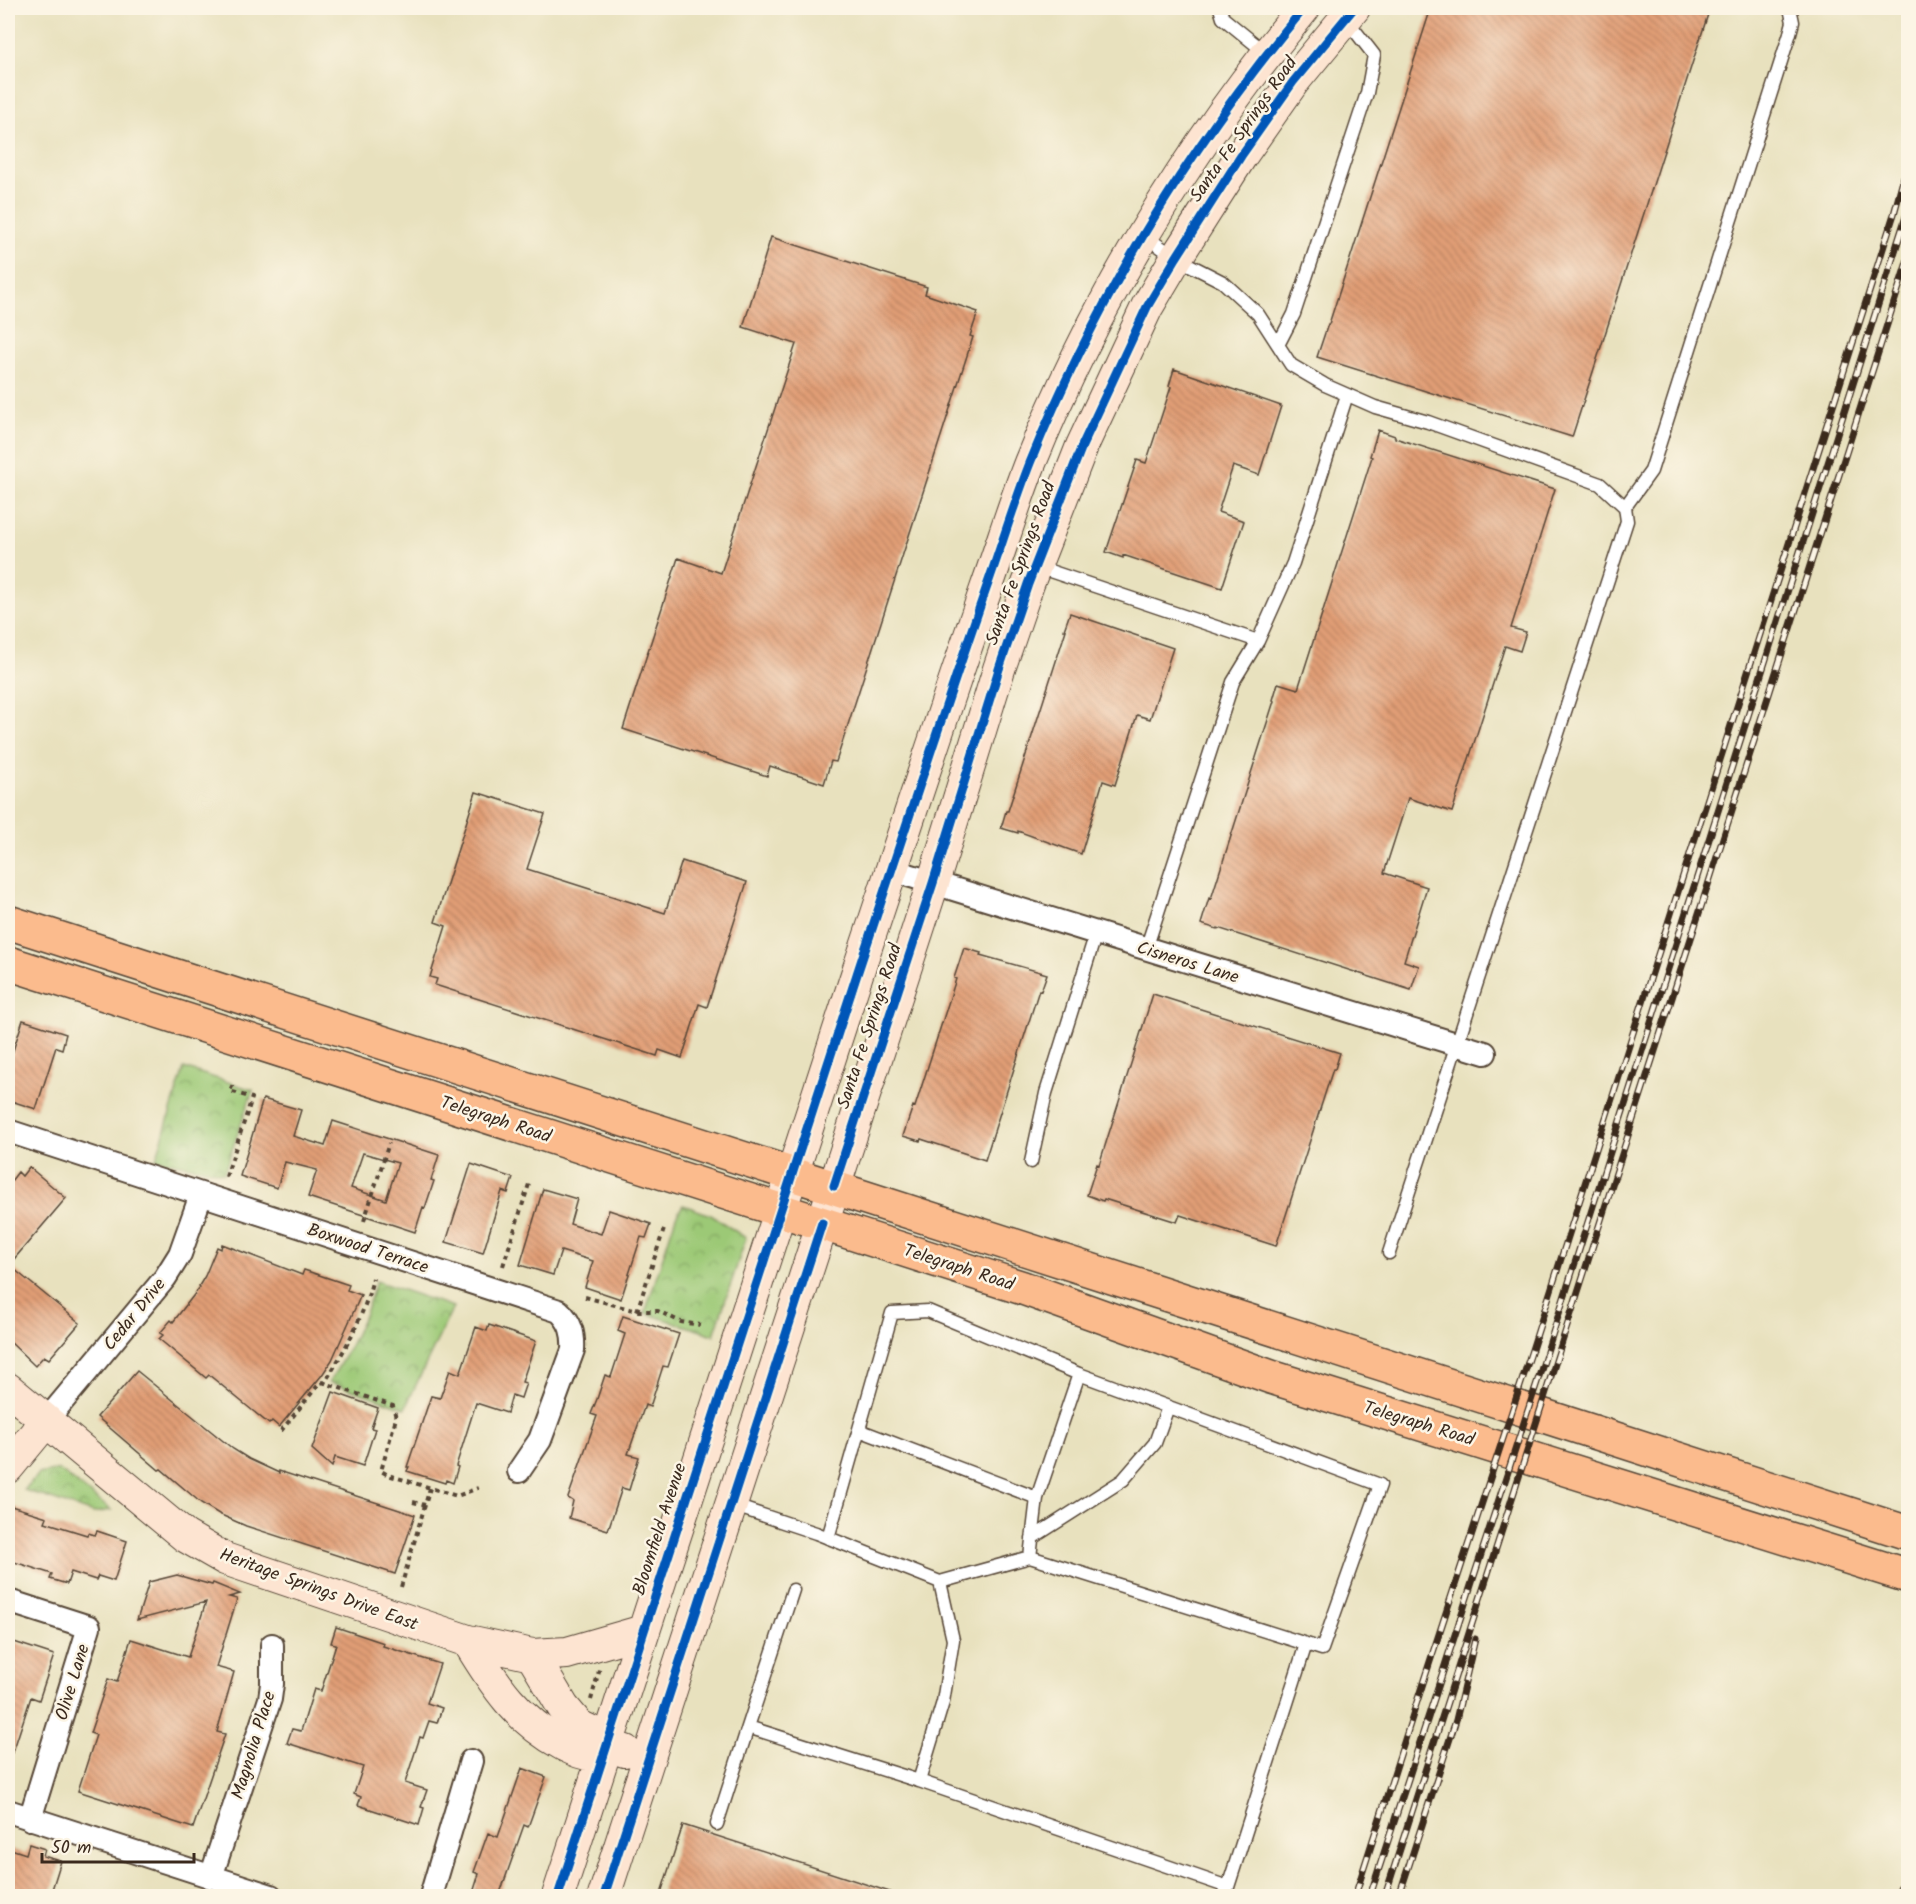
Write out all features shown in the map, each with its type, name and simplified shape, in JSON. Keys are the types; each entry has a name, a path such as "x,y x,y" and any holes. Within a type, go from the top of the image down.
{"main road":[{"name":"Santa Fe Springs Road","path":"792,1173 951,687 1030,465 1067,381 1105,305 1144,236 1206,135 1266,53 1304,8"},
{"name":"Santa Fe Springs Road","path":"822,1223 933,883 999,669 1035,566 1082,446 1147,307 1176,258 1247,147 1293,82 1349,13"},
{"name":"Telegraph Road","path":"8,922 1908,1533"},
{"name":"Telegraph Road","path":"8,963 1023,1288 1271,1377 1908,1576"},
{"name":"Bloomfield Avenue","path":"558,1896 792,1173"},
{"path":"604,1896 822,1223"},
{"name":"Heritage Springs Drive East","path":"8,1389 185,1536 225,1559 468,1641 532,1655 567,1653 643,1631"},
{"path":"8,1467 46,1421"},
{"path":"468,1641 493,1683 516,1710 548,1737 577,1751 590,1754 607,1745"},
{"path":"532,1655 568,1714 579,1726 594,1733 607,1745 649,1759"}],"street":[{"name":"Cisneros Lane","path":"892,870 1485,1053"},
{"name":"Boxwood Terrace","path":"8,1131 559,1311 568,1319 574,1339 573,1350 540,1440 519,1471"},
{"name":"Cedar Drive","path":"46,1421 165,1278 180,1254 201,1195"},
{"name":"Olive Lane","path":"8,1601 89,1628 30,1819"},
{"name":"Magnolia Place","path":"211,1877 270,1698 273,1684 272,1645"},
{"path":"431,1896 471,1761"},
{"path":"8,1811 271,1896"}],"lane":[{"path":"1220,8 1223,18 1266,53"},
{"path":"1625,507 1651,471 1790,33 1793,21 1790,8"},
{"path":"1278,345 1294,314 1367,93 1374,55 1349,13"},
{"path":"1144,236 1176,258 1223,282 1258,314 1291,365 1325,385 1375,407 1428,422 1600,484 1625,507 1627,521 1389,1253"},
{"path":"1146,949 1233,682 1258,641 1293,563 1347,395"},
{"path":"1035,566 1258,641"},
{"path":"1031,1162 1046,1093 1096,933"},
{"path":"731,1504 828,1538 940,1582 1030,1557 1322,1649 1380,1485 1079,1374 928,1311 892,1313 828,1538"},
{"path":"1030,1557 1037,1498 1079,1374"},
{"path":"1032,1538 1122,1480 1155,1443 1168,1407"},
{"path":"859,1430 1037,1498"},
{"path":"919,1781 943,1701 953,1640 940,1582"},
{"path":"717,1824 793,1590"},
{"path":"748,1727 919,1781 1228,1887 1306,1644"},
{"path":"1901,1896 1908,1878"}],"path":[{"path":"226,1177 252,1098 230,1091 233,1084"},
{"path":"364,1221 389,1143"},
{"path":"503,1266 529,1184"},
{"path":"637,1311 665,1226"},
{"path":"281,1431 340,1359 369,1295 373,1278"},
{"path":"585,1297 637,1311 658,1311 681,1322 700,1324"},
{"path":"322,1382 393,1406 396,1418 381,1471 457,1496 478,1488"},
{"path":"401,1587 430,1488"},
{"path":"413,1502 425,1505"},
{"path":"592,1704 591,1699 600,1672 600,1658"}],"green space":[{"path":"184,1068 253,1090 224,1173 156,1159"},
{"path":"683,1205 711,1215 746,1238 714,1335 645,1313 676,1216"},
{"path":"376,1281 453,1307 405,1408 329,1382 356,1333"},
{"path":"59,1470 111,1510 93,1513 24,1490 39,1474"}],"building":[{"path":"1431,8 1710,8 1572,437 1317,357"},
{"path":"771,237 927,287 925,294 978,312 970,336 973,337 836,762 831,761 824,784 770,766 767,776 623,729 678,558 721,573 796,344 743,327"},
{"path":"1174,369 1281,406 1259,475 1233,466 1218,512 1244,521 1222,588 1123,555 1123,558 1106,552 1137,460 1146,463 1171,387 1169,386"},
{"path":"1378,430 1395,436 1395,438 1555,489 1511,628 1526,632 1520,651 1505,646 1452,812 1408,798 1384,873 1427,887 1404,961 1419,966 1411,990 1201,924 1209,898 1211,899 1278,683 1298,689 1372,457 1370,456"},
{"path":"1070,613 1173,648 1150,719 1137,715 1115,785 1103,781 1081,854 1018,831 1018,833 1001,828"},
{"path":"476,792 545,814 527,869 665,913 682,861 747,882 707,1007 699,1004 682,1058 659,1050 657,1056 435,985 437,979 430,977 446,926 435,922"},
{"path":"964,948 981,953 980,955 1047,974 1041,991 1039,990 985,1160 921,1139 920,1141 903,1136 913,1106 915,1107"},
{"path":"1153,994 1340,1053 1276,1246 1180,1215 1177,1222 1087,1195 1097,1164 1099,1165"},
{"path":"23,1020 66,1034 62,1049 56,1047 36,1109 8,1100 8,1066"},
{"path":"263,1099 301,1110 293,1136 325,1146 333,1121 439,1155 431,1180 434,1181 415,1232 308,1197 317,1170 285,1162 277,1188 240,1176","holes":["363,1153 398,1163 386,1200 351,1188"]},
{"path":"471,1164 513,1178 508,1193 502,1191 483,1253 446,1242"},
{"path":"29,1167 66,1198 9,1265 80,1323 49,1359 44,1356 35,1366 8,1340 8,1185 18,1172 22,1176"},
{"path":"543,1189 577,1199 570,1224 601,1234 609,1210 651,1224 646,1238 641,1237 621,1299 585,1287 593,1261 561,1251 553,1275 520,1265"},
{"path":"222,1244 302,1275 304,1270 349,1285 347,1290 361,1295 332,1360 279,1427 272,1421 269,1424 209,1375 206,1378 159,1339 163,1335 160,1333 171,1320 173,1322 200,1287 217,1247 221,1249"},
{"path":"623,1316 679,1334 668,1367 663,1366 650,1407 645,1405 628,1454 639,1457 629,1490 622,1488 608,1530 569,1518 573,1501 568,1498 597,1416 591,1414 605,1375 611,1377 625,1334 618,1331"},
{"path":"489,1325 536,1341 522,1382 526,1383 521,1398 512,1395 507,1413 476,1403 456,1466 458,1467 453,1483 446,1480 445,1483 407,1471 431,1396 440,1398 450,1370 460,1374 476,1327 487,1331"},
{"path":"137,1371 233,1449 249,1459 279,1473 279,1471 415,1515 395,1574 246,1526 201,1503 161,1469 159,1470 97,1417"},
{"path":"333,1392 378,1408 371,1428 375,1429 363,1466 335,1457 332,1467 312,1449"},
{"path":"11,1506 47,1517 45,1522 87,1535 88,1533 95,1535 97,1531 127,1541 114,1581 98,1576 96,1580 71,1572 67,1584 50,1579 52,1574 8,1560 8,1515"},
{"path":"177,1575 212,1585 213,1583 240,1594 229,1597 237,1599 216,1667 234,1672 217,1732 225,1734 193,1828 78,1791 96,1735 90,1733 108,1679 117,1682 131,1639 188,1657 206,1602 137,1620 149,1582"},
{"path":"336,1627 384,1643 383,1646 440,1664 427,1703 442,1708 437,1723 429,1721 423,1738 420,1737 405,1783 427,1790 421,1807 424,1808 419,1825 358,1805 361,1797 354,1794 363,1767 287,1743 292,1729 301,1731 314,1689 321,1691 336,1644 331,1643"},
{"path":"8,1640 54,1655 39,1700 31,1697 11,1758 8,1757"},
{"path":"522,1768 546,1777 528,1827 524,1825 499,1896 472,1896 479,1874 474,1872 488,1833 498,1837"},
{"path":"683,1825 893,1893 893,1896 660,1896"},
{"path":"29,1844 45,1849 43,1856 61,1861 50,1896 24,1896 8,1891 8,1848 26,1854"}],"railway":[{"path":"1355,1896 1530,1356 1894,214 1908,162"},
{"path":"1370,1896 1544,1361 1908,210"},
{"path":"1385,1896 1908,259"},
{"path":"1399,1896 1456,1720 1475,1639"}],"cycle path":[{"path":"558,1896 862,959 954,681 1030,463 1085,341 1150,225 1185,168 1223,113 1304,8"},
{"path":"834,1186 933,883 999,669 1028,584 1082,446 1147,307 1176,258 1241,156 1293,82 1354,8"},
{"path":"604,1896 822,1223"}]}
